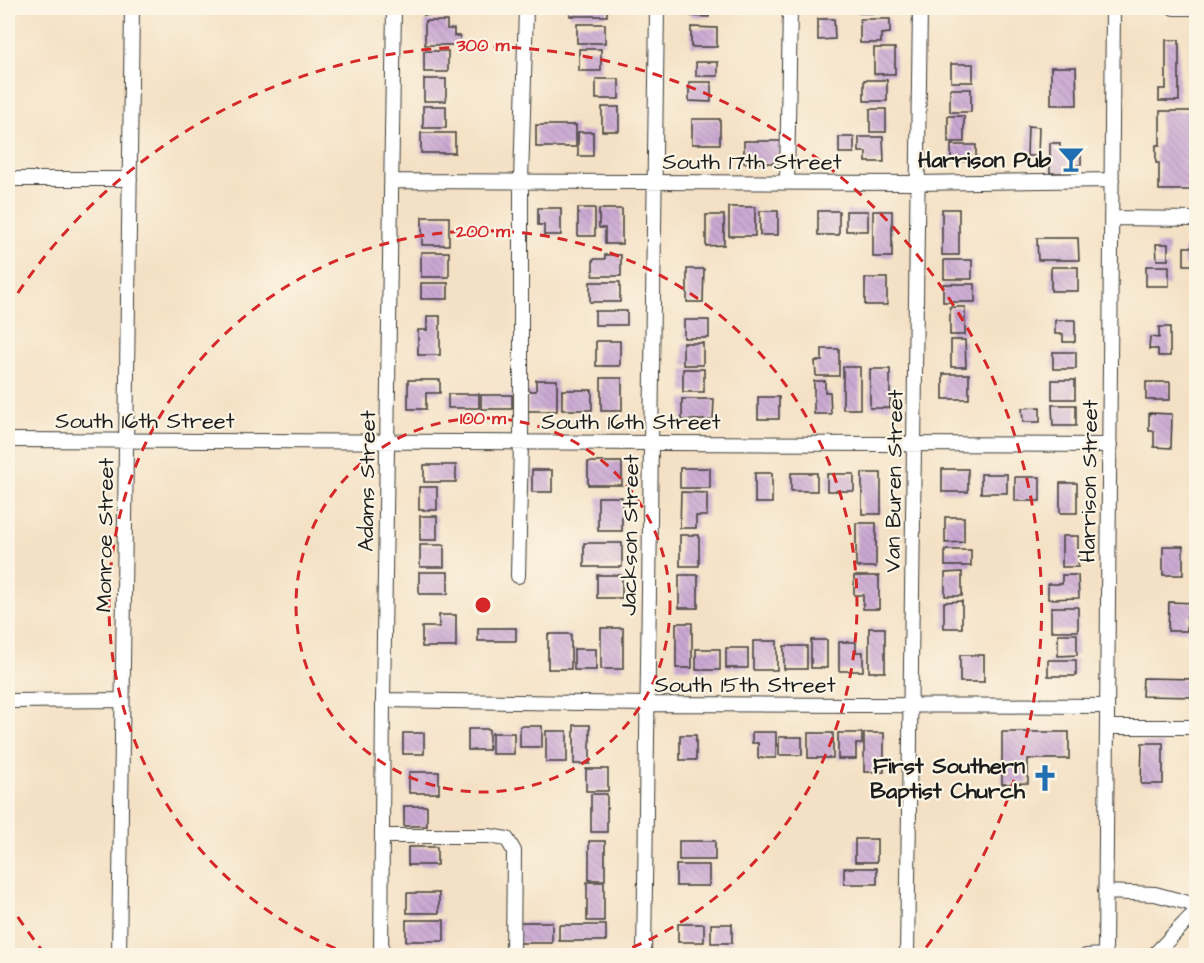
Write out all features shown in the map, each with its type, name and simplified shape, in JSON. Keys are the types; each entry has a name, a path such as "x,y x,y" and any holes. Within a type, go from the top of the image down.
{"street":[{"name":"Monroe Street","path":"118,956 132,8"},
{"name":"Adams Street","path":"381,956 394,8"},
{"path":"518,576 521,442 521,181 526,8"},
{"name":"Jackson Street","path":"644,956 657,8"},
{"path":"788,182 790,8"},
{"name":"Van Buren Street","path":"907,956 920,8"},
{"name":"Harrison Street","path":"1105,955 1113,8"},
{"path":"1174,8 1197,8"},
{"path":"8,179 130,179"},
{"name":"South 17th Street","path":"392,181 917,183 1112,180"},
{"path":"1111,219 1197,219"},
{"name":"South 16th Street","path":"8,440 1110,445"},
{"path":"8,701 122,700"},
{"name":"South 15th Street","path":"383,700 648,704 1107,706"},
{"path":"1107,727 1197,727"},
{"path":"382,836 489,836 507,839 514,851 513,956"},
{"path":"1105,892 1155,894 1197,905"},
{"path":"1153,956 1197,911"},
{"path":"1086,956 1105,955"}],"building":[{"path":"424,8 452,8 452,15 424,15"},
{"path":"570,8 607,8 607,16 570,16"},
{"path":"692,8 709,8 709,17 691,16"},
{"path":"859,8 880,8 880,13 859,13"},
{"path":"818,19 834,19 835,39 818,40"},
{"path":"860,19 890,19 890,33 881,34 881,43 860,43"},
{"path":"425,21 447,21 447,29 454,29 454,36 460,36 460,45 425,45"},
{"path":"577,24 605,24 605,43 577,43"},
{"path":"691,27 717,28 717,47 691,47"},
{"path":"1166,40 1179,40 1179,101 1159,101 1159,89 1166,89"},
{"path":"874,48 895,48 895,74 874,74"},
{"path":"579,49 601,49 601,71 579,71"},
{"path":"424,51 448,51 448,72 424,72"},
{"path":"696,62 718,62 718,76 696,76"},
{"path":"951,64 973,64 973,82 951,82"},
{"path":"1051,67 1076,67 1077,105 1051,105"},
{"path":"424,79 446,79 446,101 424,101"},
{"path":"596,79 619,79 619,99 596,99"},
{"path":"864,80 887,80 887,101 864,101"},
{"path":"689,82 711,82 711,102 689,101"},
{"path":"950,89 971,89 971,112 950,112"},
{"path":"423,106 446,106 446,128 423,128"},
{"path":"602,107 619,107 619,131 602,131"},
{"path":"870,109 886,109 886,132 870,132"},
{"path":"1160,111 1196,111 1196,190 1159,190 1156,145 1160,145"},
{"path":"948,116 964,116 964,142 948,142"},
{"path":"692,119 720,119 720,144 692,144"},
{"path":"536,125 576,125 576,147 536,147"},
{"path":"1028,126 1039,127 1038,156 1027,156"},
{"path":"578,132 593,132 593,156 578,156"},
{"path":"421,133 455,133 455,153 421,153"},
{"path":"839,137 854,137 854,153 839,153"},
{"path":"859,137 883,137 884,162 866,162 866,152 859,152"},
{"path":"744,141 781,141 780,163 744,163"},
{"path":"1050,143 1060,143 1060,150 1081,150 1081,165 1074,165 1074,173 1050,173"},
{"path":"951,145 976,145 976,161 951,161"},
{"path":"729,207 755,207 755,236 729,236"},
{"path":"538,208 561,208 561,235 544,235 544,225 538,225"},
{"path":"578,208 595,208 595,236 578,236"},
{"path":"599,209 622,209 622,244 605,244 605,228 599,228"},
{"path":"942,209 959,209 959,255 942,255"},
{"path":"760,211 778,211 778,235 760,235"},
{"path":"818,211 839,211 839,235 818,235"},
{"path":"846,211 868,211 868,231 846,231"},
{"path":"873,211 892,211 892,257 873,257"},
{"path":"706,215 724,215 724,245 706,246"},
{"path":"422,217 449,217 449,245 422,245"},
{"path":"1037,238 1078,238 1079,260 1038,260"},
{"path":"1156,244 1168,244 1168,260 1157,260"},
{"path":"1184,247 1196,247 1196,265 1184,265"},
{"path":"421,252 449,252 449,277 421,277"},
{"path":"605,255 621,255 621,276 593,276 593,259 605,259"},
{"path":"944,260 972,260 972,279 944,279"},
{"path":"1146,266 1169,266 1169,286 1146,286"},
{"path":"1051,267 1078,267 1078,291 1051,291"},
{"path":"687,269 704,269 703,302 687,302"},
{"path":"865,278 887,278 887,305 865,305"},
{"path":"590,282 620,282 620,302 590,302"},
{"path":"421,283 448,283 448,299 421,299"},
{"path":"943,284 975,284 975,302 943,302"},
{"path":"950,307 965,307 965,335 950,335"},
{"path":"595,311 627,311 627,325 595,325"},
{"path":"427,316 440,316 440,355 418,355 418,330 427,330"},
{"path":"684,320 709,320 709,338 684,338"},
{"path":"1055,320 1075,320 1075,342 1063,342 1063,334 1055,334"},
{"path":"1159,327 1170,327 1170,356 1158,356 1158,349 1149,349 1150,337 1159,338"},
{"path":"951,340 965,340 966,367 951,367"},
{"path":"596,341 620,341 620,366 596,366"},
{"path":"683,343 703,343 703,365 683,365"},
{"path":"822,349 839,349 839,376 816,376 815,361 822,361"},
{"path":"1053,352 1076,352 1076,369 1053,369"},
{"path":"843,367 860,367 860,409 843,409"},
{"path":"683,369 704,369 704,392 683,392"},
{"path":"870,369 890,369 890,408 870,408"},
{"path":"943,374 969,374 969,399 943,399"},
{"path":"601,378 622,378 622,411 601,411"},
{"path":"408,380 440,380 440,393 426,393 426,409 408,409"},
{"path":"536,380 557,380 557,411 528,411 528,391 536,391"},
{"path":"1052,380 1075,380 1075,399 1052,399"},
{"path":"814,381 825,381 825,392 830,392 831,414 814,414"},
{"path":"1146,382 1170,382 1170,400 1146,400"},
{"path":"562,390 592,390 592,410 562,410"},
{"path":"448,394 479,394 479,408 448,408"},
{"path":"481,395 512,395 512,409 481,409"},
{"path":"758,397 779,397 779,419 758,419"},
{"path":"682,399 714,399 713,420 682,420"},
{"path":"1052,405 1076,405 1076,426 1053,426"},
{"path":"1040,407 1040,422 1023,422 1022,408"},
{"path":"1149,413 1172,414 1171,448 1154,447 1154,431 1149,431"},
{"path":"588,462 622,462 622,485 588,485"},
{"path":"424,465 456,465 456,482 424,482"},
{"path":"680,468 710,468 710,488 680,488"},
{"path":"942,469 968,469 968,492 942,492"},
{"path":"532,470 552,470 552,492 532,492"},
{"path":"755,473 772,473 772,503 755,503"},
{"path":"791,473 817,473 817,491 791,491"},
{"path":"862,473 881,473 881,514 862,514"},
{"path":"827,474 854,474 854,491 827,491"},
{"path":"981,474 1007,474 1007,493 981,493"},
{"path":"1015,477 1040,477 1040,501 1015,501"},
{"path":"1060,483 1077,483 1077,513 1060,513"},
{"path":"419,487 437,487 437,510 419,510"},
{"path":"681,492 707,493 707,516 696,516 696,528 680,528"},
{"path":"598,497 622,497 622,531 598,531"},
{"path":"420,516 437,516 437,540 420,540"},
{"path":"945,517 964,517 964,542 945,543"},
{"path":"856,523 876,523 876,567 856,567"},
{"path":"680,535 699,535 699,566 680,566"},
{"path":"1062,536 1078,536 1078,567 1062,567"},
{"path":"584,543 622,543 622,567 584,567"},
{"path":"420,545 444,545 444,567 420,567"},
{"path":"1163,546 1183,546 1183,575 1163,575"},
{"path":"945,550 971,550 971,566 945,566"},
{"path":"419,572 448,572 448,594 419,594"},
{"path":"962,572 962,596 945,596 945,573"},
{"path":"597,575 622,575 622,598 597,598"},
{"path":"679,575 698,575 698,608 679,608"},
{"path":"1062,575 1078,575 1079,598 1048,599 1048,584 1062,584"},
{"path":"854,576 879,576 879,609 863,609 863,595 854,595"},
{"path":"962,601 962,628 944,628 944,602"},
{"path":"1169,602 1196,603 1196,616 1187,616 1187,631 1168,631"},
{"path":"1051,607 1078,607 1078,631 1051,631"},
{"path":"439,615 456,615 456,647 422,647 422,627 439,627"},
{"path":"676,623 692,623 692,668 676,668"},
{"path":"478,628 516,628 516,641 478,641"},
{"path":"601,628 623,628 623,669 601,669"},
{"path":"869,628 885,628 885,672 869,672"},
{"path":"548,634 571,634 571,669 548,669"},
{"path":"1058,634 1077,634 1077,655 1058,656"},
{"path":"811,640 827,640 827,668 811,668"},
{"path":"753,641 777,641 777,670 753,670"},
{"path":"839,642 856,642 856,652 863,652 863,671 839,671"},
{"path":"784,646 807,646 807,669 784,669"},
{"path":"726,648 748,648 748,668 726,668"},
{"path":"574,649 596,649 596,670 574,670"},
{"path":"696,649 720,649 720,670 696,670"},
{"path":"960,655 984,655 984,682 960,682"},
{"path":"1048,660 1076,660 1076,676 1048,676"},
{"path":"1143,678 1196,679 1196,697 1142,696"},
{"path":"574,725 590,725 590,764 574,764"},
{"path":"520,726 542,726 542,747 520,747"},
{"path":"468,729 489,729 489,750 468,750"},
{"path":"546,731 567,731 567,762 546,762"},
{"path":"752,732 776,732 776,758 758,758 758,743 752,743"},
{"path":"1002,732 1069,732 1069,759 1028,759 1028,783 1002,784"},
{"path":"403,733 424,733 424,754 403,754"},
{"path":"492,733 514,733 514,754 492,754"},
{"path":"808,733 833,733 833,758 808,758"},
{"path":"838,733 862,733 862,744 856,744 856,759 838,759"},
{"path":"864,733 884,733 884,772 864,772"},
{"path":"680,735 696,735 696,760 680,760"},
{"path":"779,737 802,737 802,755 779,755"},
{"path":"1142,743 1163,743 1163,784 1141,784"},
{"path":"586,769 608,769 608,791 586,791"},
{"path":"409,772 439,772 439,793 409,793"},
{"path":"591,794 607,794 607,832 591,832"},
{"path":"404,806 427,806 427,826 404,826"},
{"path":"855,839 877,839 877,862 855,862"},
{"path":"589,841 605,841 605,880 589,880"},
{"path":"679,841 715,841 715,860 679,860"},
{"path":"408,847 437,847 437,865 408,865"},
{"path":"676,865 709,865 709,886 676,886"},
{"path":"844,868 877,868 877,884 844,884"},
{"path":"587,882 604,882 604,921 587,921"},
{"path":"407,893 439,893 439,913 407,913"},
{"path":"406,920 444,920 444,941 406,941"},
{"path":"518,922 552,922 552,943 518,943"},
{"path":"678,924 704,924 704,942 678,942"},
{"path":"711,924 732,924 732,943 711,943"},
{"path":"559,925 606,925 606,941 559,941"}],"place":[{"name":"Harrison Pub","path":"1071,159"},
{"name":"First Southern Baptist Church","path":"1045,778"}]}
